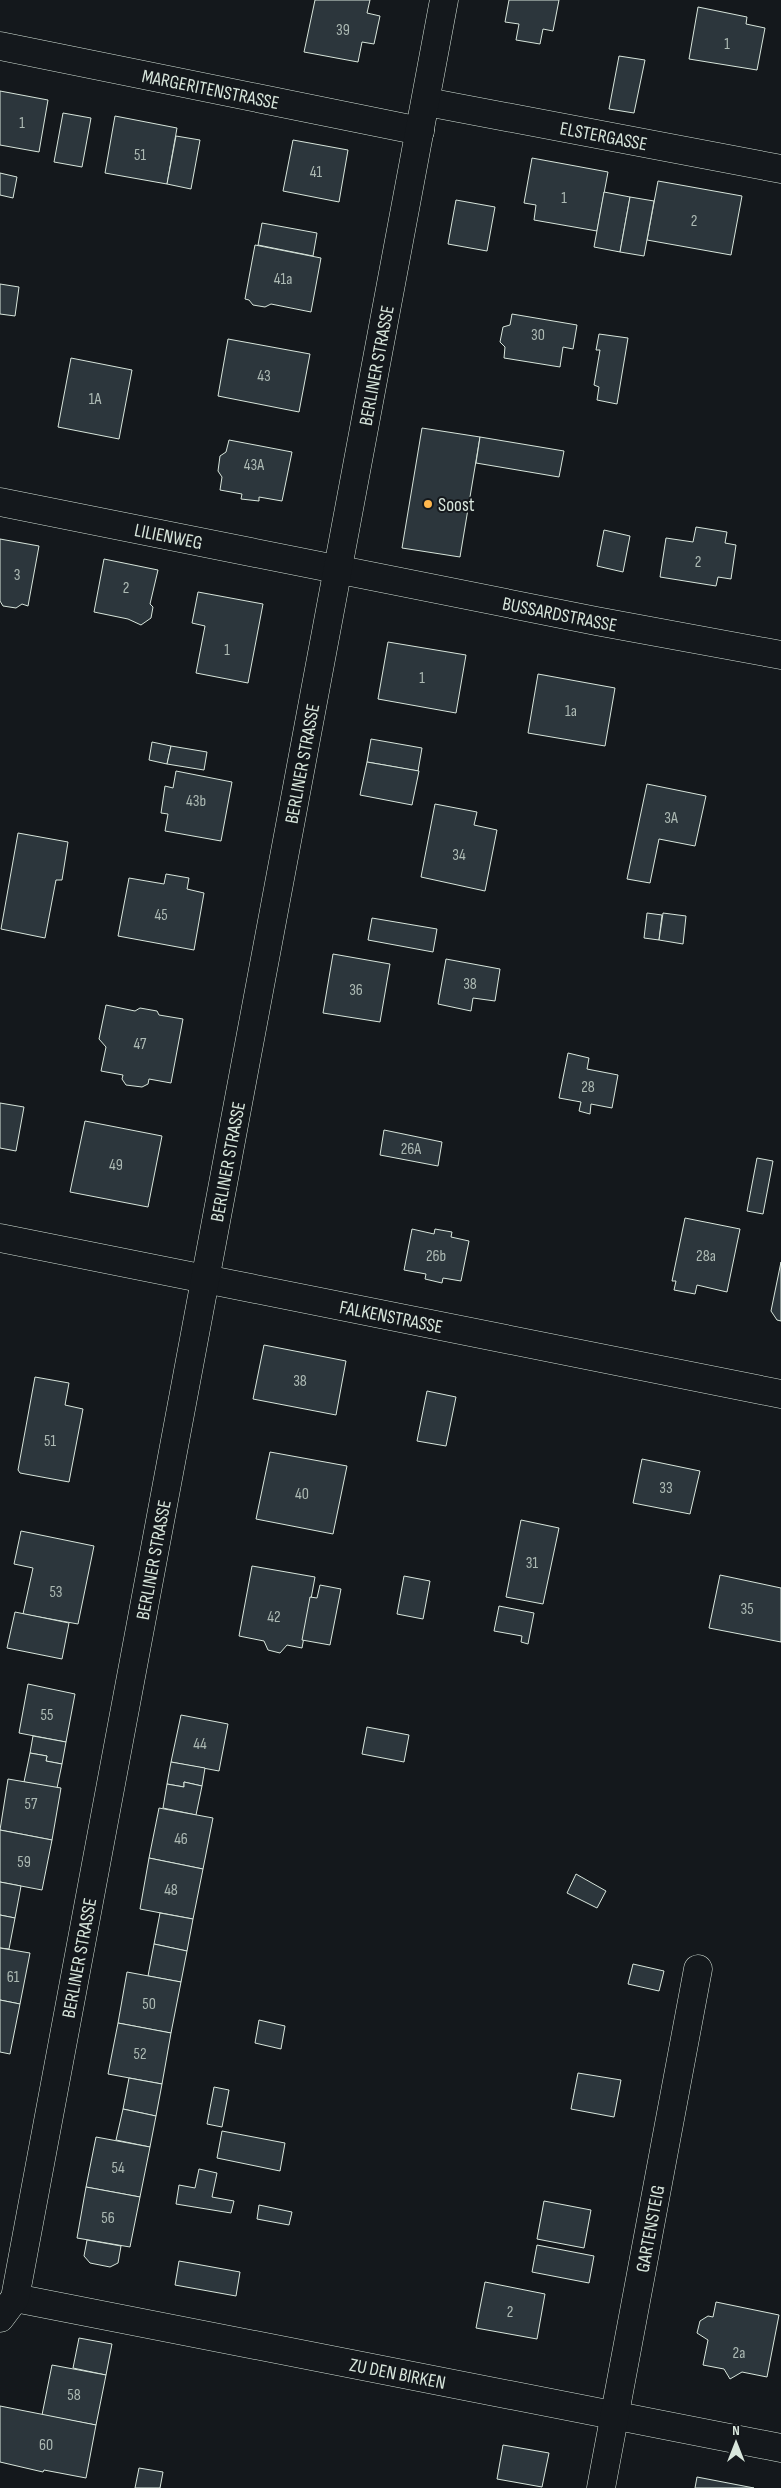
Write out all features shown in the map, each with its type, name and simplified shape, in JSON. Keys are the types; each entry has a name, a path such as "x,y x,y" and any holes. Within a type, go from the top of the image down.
{"street":[{"name":"BERLINER STRASSE","path":"8,2308 205,1279 420,131 427,102 444,0"},
{"name":"MARGERITENSTRASSE","path":"0,46 420,131"},
{"name":"ELSTERGASSE","path":"427,102 781,169"},
{"name":"LILIENWEG","path":"0,502 339,569"},
{"name":"BUSSARDSTRASSE","path":"339,569 596,622 781,655"},
{"name":"FALKENSTRASSE","path":"0,1238 781,1394"},
{"name":"GARTENSTEIG","path":"601,2488 698,1969"},
{"name":"ZU DEN BIRKEN","path":"8,2308 614,2416 781,2448"}],"building":[{"path":"315,0 370,0 367,13 380,16 374,44 362,42 358,62 304,52"},
{"path":"509,0 559,0 553,31 543,29 540,44 516,40 519,24 505,22"},
{"path":"698,7 747,17 746,24 765,28 757,70 689,59"},
{"path":"619,56 645,60 634,113 609,109"},
{"path":"0,91 48,100 39,152 0,145"},
{"path":"63,113 91,118 82,167 54,162"},
{"path":"115,116 177,128 167,184 105,173"},
{"path":"176,136 200,140 191,189 167,184"},
{"path":"293,140 348,150 339,202 283,191"},
{"path":"532,158 608,172 597,231 534,220 536,205 524,203"},
{"path":"0,173 17,177 13,198 0,195"},
{"path":"658,181 742,196 731,255 647,240"},
{"path":"604,192 630,197 620,252 594,247"},
{"path":"630,197 654,201 644,256 620,252"},
{"path":"456,200 495,207 487,251 448,244"},
{"path":"262,223 317,233 313,256 258,245"},
{"path":"255,245 321,258 311,312 271,304 265,307 253,305 249,300 245,299"},
{"path":"0,284 19,287 15,316 0,314"},
{"path":"512,314 577,325 573,349 563,347 560,367 504,358 505,347 500,342 503,327 510,325"},
{"path":"599,334 628,338 617,404 597,400 599,387 594,385 600,350 596,350"},
{"path":"228,339 310,354 299,412 218,396"},
{"path":"71,358 132,370 119,439 58,427"},
{"path":"422,428 480,437 460,557 402,548"},
{"path":"480,437 564,451 559,477 476,463"},
{"path":"229,440 292,452 282,501 259,497 259,501 241,499 242,494 220,490 222,477 218,471 220,456 226,452"},
{"path":"696,527 727,532 725,543 736,545 731,579 718,577 716,586 660,577 666,538 693,542"},
{"path":"604,530 630,536 623,572 597,566"},
{"path":"0,539 39,546 28,606 22,604 16,608 3,606 0,601"},
{"path":"104,559 158,570 150,604 153,607 151,618 141,625 128,619 94,612"},
{"path":"198,592 263,604 248,683 196,673 205,626 192,623"},
{"path":"388,642 466,655 456,713 378,699"},
{"path":"538,674 615,688 605,746 528,733"},
{"path":"371,739 422,748 418,771 367,762"},
{"path":"152,742 171,746 167,764 149,760"},
{"path":"171,746 207,752 204,770 167,764"},
{"path":"367,762 419,771 412,805 360,795"},
{"path":"176,771 232,782 221,841 165,831 168,814 161,813 165,786 173,788"},
{"path":"647,784 706,796 695,846 659,839 650,883 627,879"},
{"path":"435,804 477,812 474,825 497,830 485,891 421,877"},
{"path":"18,833 68,842 62,880 56,880 45,938 1,929"},
{"path":"166,874 189,878 187,889 204,893 194,950 118,936 129,878 164,884"},
{"path":"647,913 662,915 659,940 644,938"},
{"path":"663,913 686,916 683,944 659,940"},
{"path":"372,918 437,929 433,952 368,940"},
{"path":"333,954 390,964 380,1022 323,1013"},
{"path":"446,959 500,969 495,1001 473,998 471,1011 438,1004"},
{"path":"106,1005 135,1011 140,1008 157,1011 159,1015 183,1019 171,1083 149,1079 148,1084 142,1087 126,1085 122,1079 123,1075 101,1071 106,1047 99,1039"},
{"path":"568,1053 589,1058 587,1069 618,1075 612,1108 591,1104 590,1114 579,1111 581,1102 559,1098"},
{"path":"0,1103 24,1107 16,1151 0,1148"},
{"path":"85,1121 162,1136 148,1207 70,1192"},
{"path":"384,1130 442,1142 438,1166 380,1155"},
{"path":"757,1158 773,1161 763,1214 747,1211"},
{"path":"685,1218 740,1229 727,1292 697,1285 695,1294 674,1290 676,1281 672,1281"},
{"path":"412,1229 434,1234 435,1229 452,1232 451,1237 469,1241 461,1281 443,1278 442,1283 425,1279 426,1274 404,1270"},
{"path":"781,1262 781,1321 777,1320 771,1311"},
{"path":"264,1345 346,1361 336,1415 253,1399"},
{"path":"35,1377 69,1383 65,1405 83,1409 69,1482 20,1473 18,1470"},
{"path":"427,1391 456,1397 446,1446 417,1441"},
{"path":"270,1452 347,1466 333,1534 256,1519"},
{"path":"642,1459 700,1471 690,1514 633,1503"},
{"path":"521,1520 559,1528 543,1604 506,1597"},
{"path":"21,1531 94,1546 78,1624 23,1614 33,1568 14,1564"},
{"path":"252,1566 315,1577 302,1648 287,1645 280,1653 268,1650 264,1641 239,1636"},
{"path":"720,1575 781,1588 781,1642 709,1628"},
{"path":"404,1576 430,1581 423,1619 397,1614"},
{"path":"320,1585 341,1589 330,1645 302,1640 310,1597 317,1598"},
{"path":"499,1606 534,1613 528,1644 521,1642 522,1636 494,1631"},
{"path":"15,1612 69,1623 62,1659 7,1648"},
{"path":"28,1684 75,1694 66,1742 19,1733"},
{"path":"181,1715 228,1724 219,1771 171,1762"},
{"path":"367,1727 409,1735 404,1762 362,1754"},
{"path":"33,1736 66,1742 62,1764 46,1761 47,1756 30,1753"},
{"path":"30,1753 47,1756 46,1761 62,1764 57,1788 24,1782"},
{"path":"171,1762 205,1768 202,1786 184,1782 184,1787 167,1784"},
{"path":"8,1779 61,1788 52,1840 0,1830"},
{"path":"184,1782 202,1786 196,1815 163,1808 167,1784 184,1787"},
{"path":"159,1808 213,1818 203,1869 149,1858"},
{"path":"0,1830 52,1840 42,1890 0,1882"},
{"path":"149,1858 203,1869 193,1919 140,1909"},
{"path":"576,1874 606,1891 597,1908 567,1893"},
{"path":"0,1882 21,1886 15,1918 0,1915"},
{"path":"160,1913 193,1919 187,1951 154,1944"},
{"path":"0,1915 15,1918 9,1949 0,1948"},
{"path":"154,1944 187,1951 181,1982 148,1976"},
{"path":"0,1948 30,1953 20,2004 0,2000"},
{"path":"633,1964 664,1971 659,1991 628,1984"},
{"path":"127,1972 181,1982 171,2033 118,2023"},
{"path":"0,2000 20,2004 10,2054 0,2052"},
{"path":"259,2020 285,2026 281,2049 255,2043"},
{"path":"118,2023 171,2033 162,2084 108,2074"},
{"path":"578,2073 621,2080 614,2117 571,2109"},
{"path":"129,2078 162,2084 156,2116 123,2109"},
{"path":"214,2087 229,2090 222,2127 207,2124"},
{"path":"123,2109 156,2116 150,2147 116,2140"},
{"path":"222,2131 285,2143 280,2171 217,2158"},
{"path":"96,2137 150,2147 140,2197 86,2187"},
{"path":"199,2169 217,2173 212,2197 234,2201 231,2213 176,2204 179,2185 195,2188"},
{"path":"86,2187 140,2197 130,2247 77,2238"},
{"path":"544,2201 591,2210 584,2248 537,2239"},
{"path":"259,2205 292,2212 289,2225 257,2219"},
{"path":"87,2240 121,2246 118,2263 110,2267 90,2263 84,2256"},
{"path":"537,2245 594,2256 589,2283 532,2272"},
{"path":"179,2261 240,2272 236,2296 175,2285"},
{"path":"485,2282 545,2294 537,2339 476,2328"},
{"path":"716,2302 779,2315 767,2377 742,2372 730,2379 724,2369 703,2365 708,2340 697,2333 700,2321 708,2316 713,2317"},
{"path":"79,2338 112,2344 106,2375 73,2368"},
{"path":"52,2365 106,2375 96,2425 42,2415"},
{"path":"0,2406 96,2425 86,2478 44,2470 43,2472 0,2462"},
{"path":"503,2445 549,2453 542,2487 497,2479"},
{"path":"139,2468 163,2472 160,2488 135,2488"},
{"path":"697,2477 754,2488 695,2488"}],"place":[{"name":"Soost","path":"428,504"}]}
